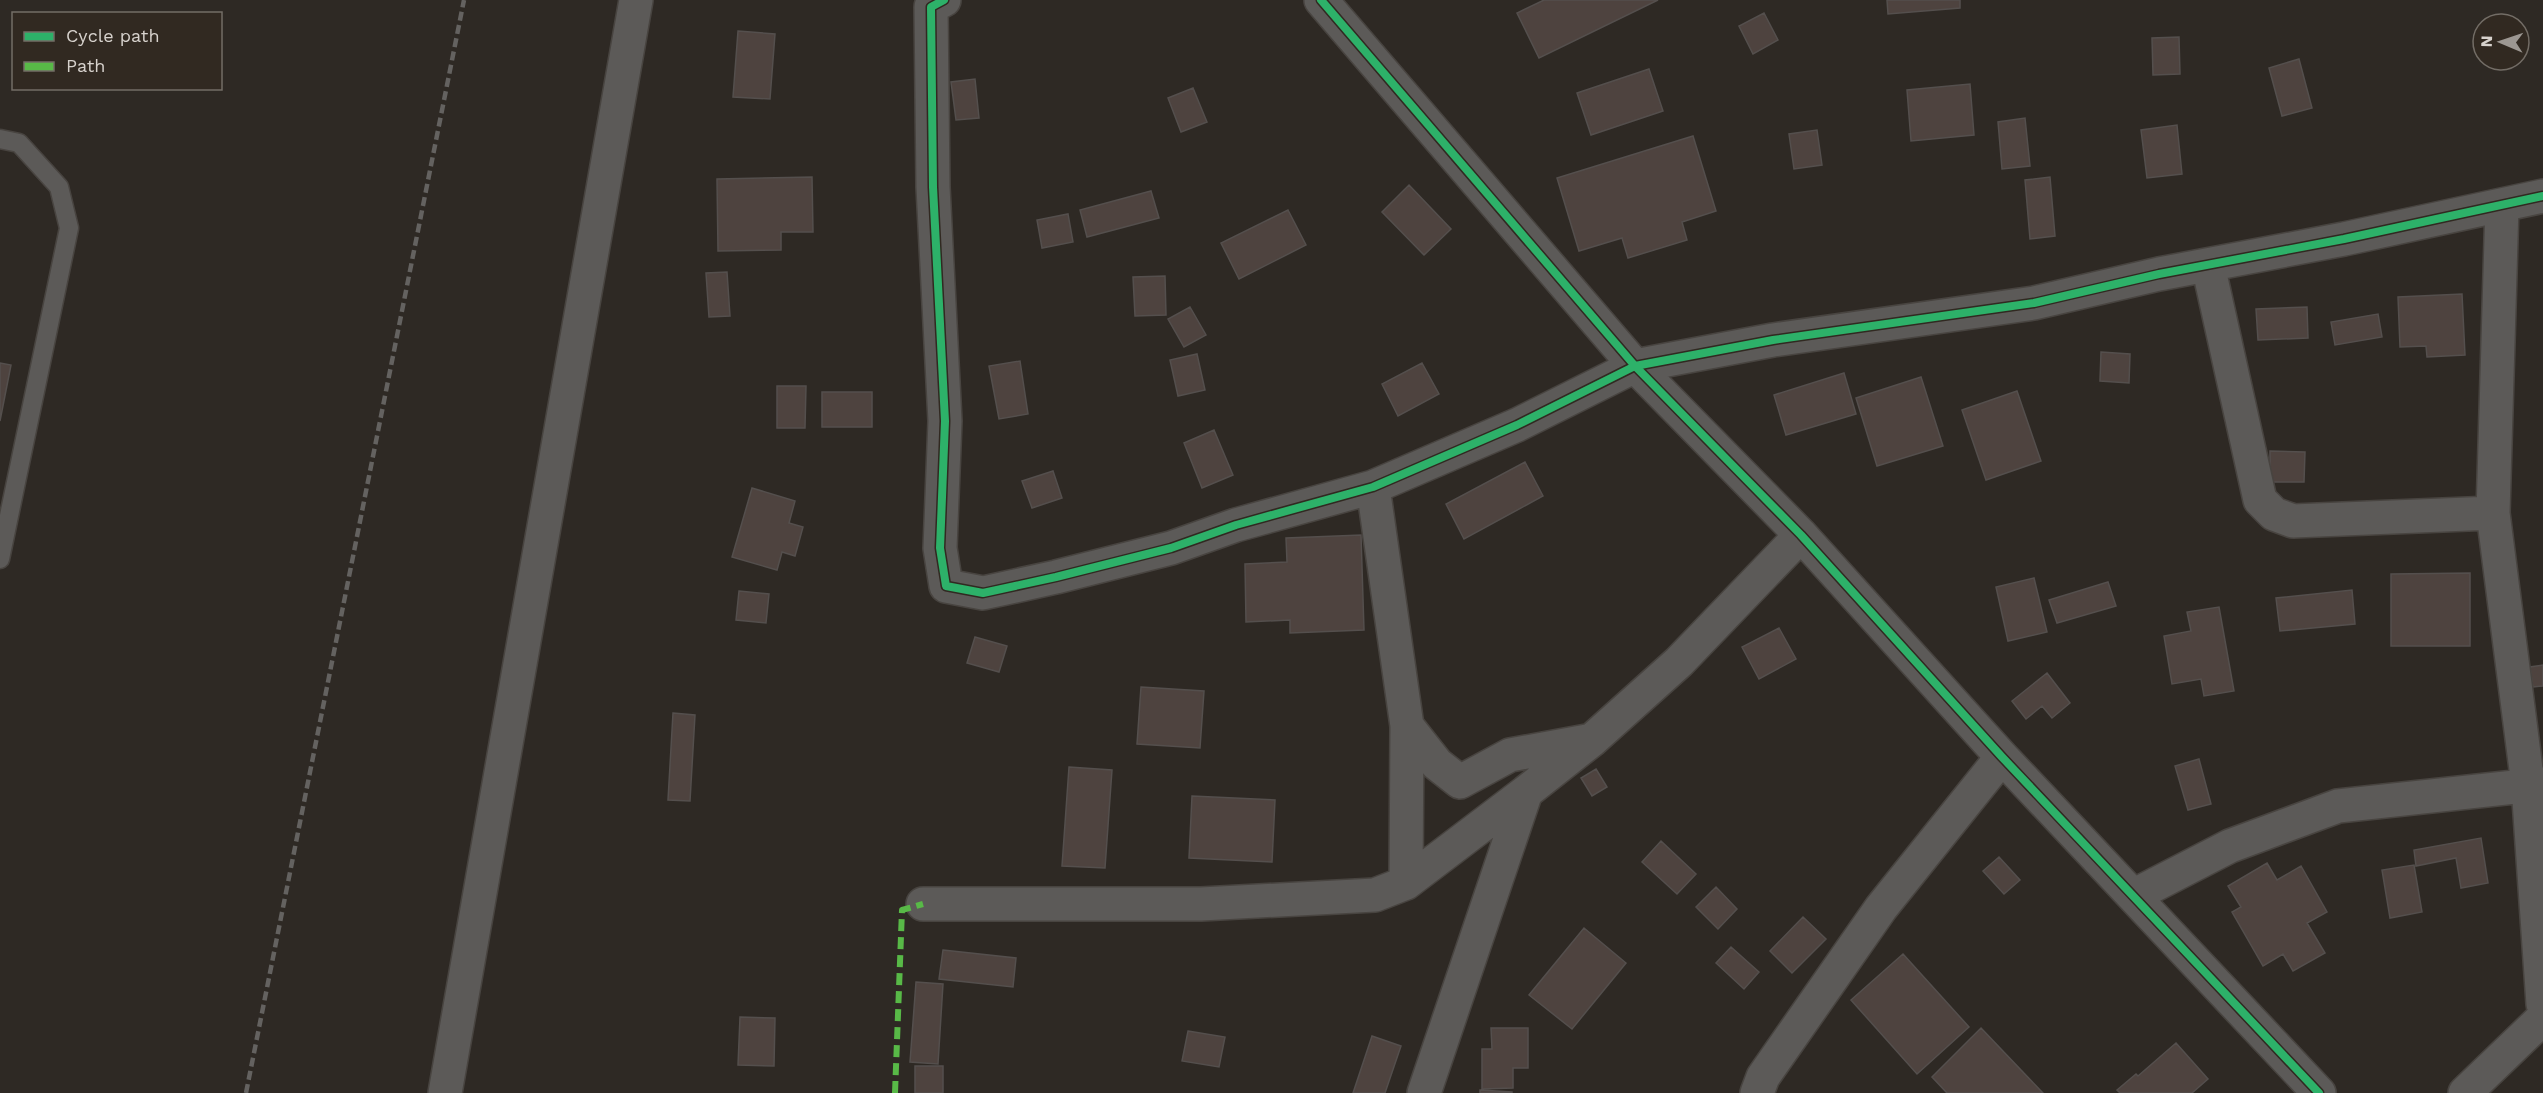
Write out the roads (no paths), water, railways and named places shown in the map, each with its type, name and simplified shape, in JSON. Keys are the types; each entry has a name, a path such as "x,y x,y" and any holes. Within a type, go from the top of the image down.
{"street":[{"path":"445,1093 636,0"},
{"path":"944,0 932,7 933,188 945,421 940,548 946,586 983,593 1171,548 1236,525 1373,487 1517,425 1635,366 1773,340 2034,303 2543,196"},
{"path":"1321,0 1635,366 1801,535 2002,757 2319,1093"},
{"path":"2502,205 2493,513 2535,784 2543,1004"},
{"path":"2208,265 2259,500 2274,514 2293,521 2493,513"},
{"path":"1373,487 1407,726 1406,883"},
{"path":"923,904 1201,904 1375,895 1406,883 1592,740 1679,662 1801,535"},
{"path":"1407,726 1437,764 1460,782 1510,755 1592,740"},
{"path":"1757,1093 1763,1077 1881,908 2002,757"},
{"path":"2133,896 2230,846 2338,806 2535,784"},
{"path":"1424,1093 1526,792"},
{"path":"2465,1093 2543,1018"}],"lane":[{"path":"0,139 19,143 59,187 69,228 0,559"}],"railway":[{"path":"246,1093 464,0"}]}
